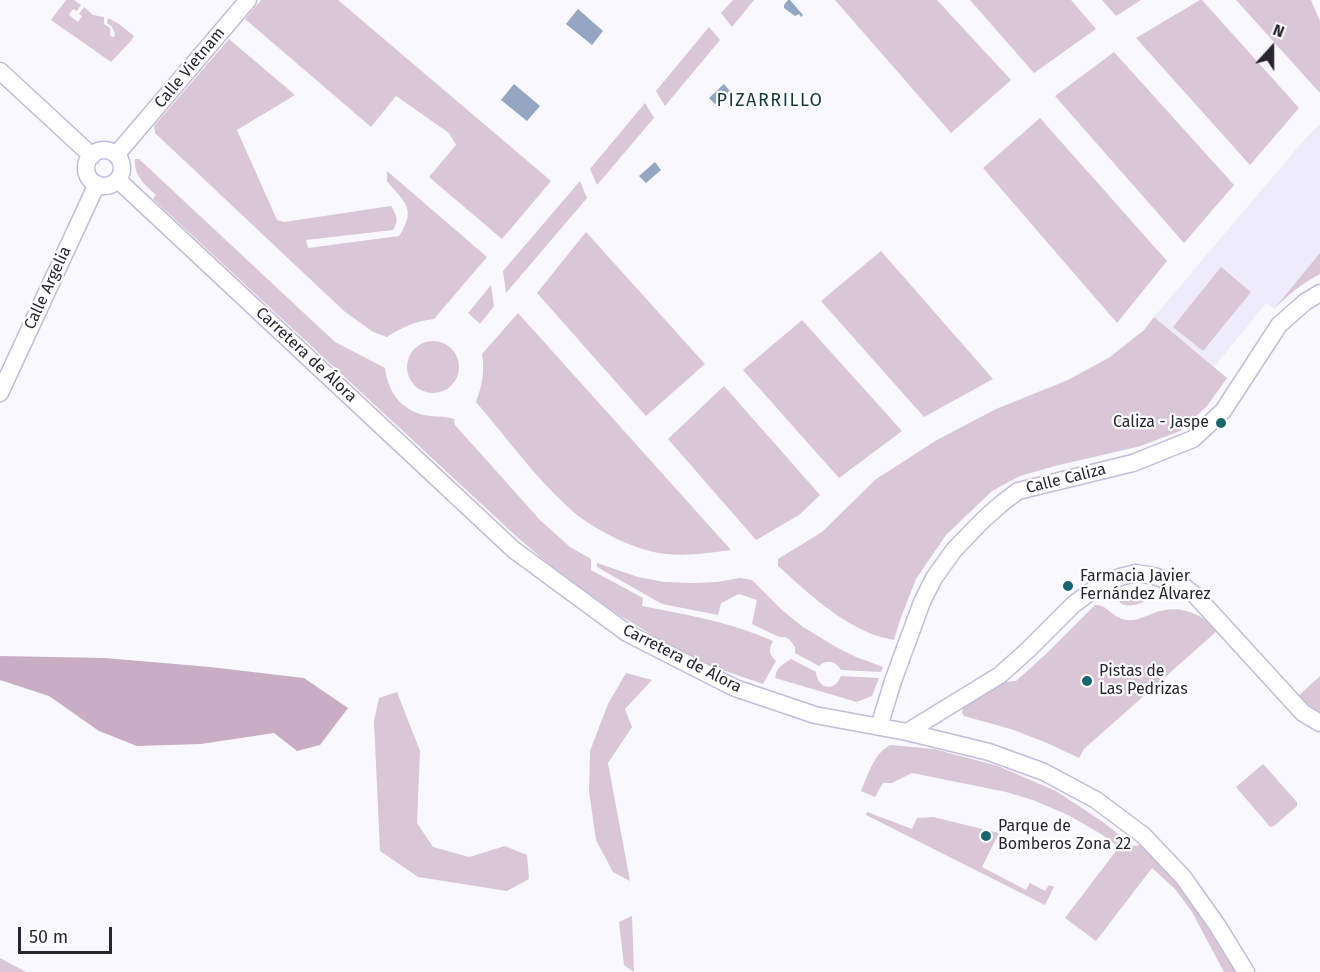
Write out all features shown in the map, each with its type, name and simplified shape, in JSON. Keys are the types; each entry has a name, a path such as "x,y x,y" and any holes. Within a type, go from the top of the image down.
{"main road":[{"name":"Calle Vietnam","path":"116,155 248,0"},
{"path":"0,71 92,156"},
{"path":"104,151 116,155 122,167 122,174 118,180 111,185 101,186 93,182 87,174 87,164 92,156 104,151"},
{"name":"Carretera de Álora","path":"118,180 514,549 627,633 735,688 815,715 907,732 989,752 1044,772 1096,800 1143,835 1183,877 1217,925 1246,972"},
{"name":"Calle Argelia","path":"0,393 97,184"},
{"name":"Calle Caliza","path":"879,727 922,602 934,578 954,550 983,520 1018,491 1133,463 1193,439 1223,411 1279,325 1305,302 1320,293"},
{"path":"907,732 1000,675 1074,604 1093,590 1120,577 1136,573 1154,576 1183,586 1196,596 1303,713 1320,723"}],"shaded area":[{"path":"66,0 74,0 81,5 77,11 73,9 69,15 78,22 82,16 79,14 84,7 93,15 104,17 104,24 110,28 110,36 114,37 115,33 107,23 108,18 134,36 111,62 51,20"},
{"path":"261,0 338,0 551,181 502,239 429,177 456,145 449,133 396,96 371,127 245,19"},
{"path":"733,0 754,0 732,27 721,13"},
{"path":"835,0 937,0 1011,80 951,133"},
{"path":"970,0 1071,0 1096,29 1034,73"},
{"path":"1102,0 1141,0 1116,16"},
{"path":"1200,0 1299,108 1250,165 1136,38"},
{"path":"1236,0 1311,0 1320,21 1320,93"},
{"path":"709,27 720,40 665,106 656,91"},
{"path":"229,39 295,95 237,130 277,220 284,222 391,206 396,215 397,221 393,230 306,240 308,248 399,236 408,213 403,201 387,181 387,171 487,257 434,319 409,325 387,337 373,332 344,311 155,133 154,126"},
{"path":"1114,52 1234,185 1184,243 1055,96"},
{"path":"645,103 654,118 597,185 590,169"},
{"path":"1040,118 1167,261 1117,323 983,168"},
{"path":"1320,124 1320,274 1289,294 1274,309 1266,303 1214,367 1154,317"},
{"path":"135,159 139,159 335,342 385,368 394,394 405,406 421,414 454,419 455,425 540,520 570,547 591,559 591,570 643,598 642,606 725,624 773,641 770,652 776,661 763,684 708,665 664,642 565,578 517,537 153,199 156,195 138,175"},
{"path":"580,181 587,198 506,293 503,271"},
{"path":"586,232 705,364 646,416 537,293"},
{"path":"881,251 993,379 924,417 821,301"},
{"path":"1320,253 1320,274 1307,281 1274,309"},
{"path":"1221,267 1251,292 1203,351 1173,327"},
{"path":"491,285 494,306 480,324 468,313"},
{"path":"518,313 731,550 674,555 654,552 627,543 577,515 544,482 476,402 482,378 482,354"},
{"path":"1154,317 1227,378 1207,406 1180,431 1141,446 1020,476 992,491 946,535 916,579 894,640 870,633 843,619 778,566 778,559 822,532 876,479 937,440 996,409 1068,380 1110,357 1144,330"},
{"path":"802,320 902,431 839,478 743,370"},
{"path":"428,341 438,341 448,345 455,352 459,367 455,382 448,389 438,393 428,393 418,389 411,382 407,372 407,362 411,352 418,345"},
{"path":"724,386 820,495 799,515 756,540 668,439"},
{"path":"597,563 638,577 664,582 717,582 740,578 752,580 803,627 856,657 883,667 881,672 841,670 831,662 825,662 819,666 795,653 795,647 790,640 752,624 757,600 739,594 721,603 718,615 662,604 597,567"},
{"path":"1114,594 1157,596 1139,604 1128,605 1122,604"},
{"name":"Pistas de Las Pedrizas","path":"1095,605 1127,620 1138,619 1163,610 1180,610 1204,619 1217,631 1084,749 1079,758 1014,730 964,716 963,708 1004,682 1016,681"},
{"path":"0,656 105,658 304,678 348,708 320,745 297,751 274,733 201,744 137,746 99,731 49,696 0,680"},
{"path":"791,659 816,672 817,678 827,687 835,685 841,676 879,678 872,696 857,702 775,678 779,668"},
{"path":"626,673 652,680 625,709 632,727 608,763 630,881 613,872 596,840 589,791 590,751 608,704"},
{"path":"1320,676 1320,713 1297,697"},
{"path":"397,692 420,751 417,823 433,847 469,857 505,846 527,855 529,879 507,891 418,877 380,851 374,721 379,698"},
{"path":"891,745 934,749 998,766 1056,791 1103,822 1133,846 1141,845 1197,907 1236,972 1224,972 1192,912 1175,889 1152,868 1096,941 1065,918 1119,847 1068,815 1033,800 1006,792 912,773 892,783 883,783 875,797 861,791 876,758"},
{"path":"1263,764 1297,802 1297,806 1270,827 1236,787"},
{"path":"867,812 912,829 917,818 933,817 999,833 982,867 1026,890 1030,883 1045,891 1049,885 1054,887 1045,905 866,815"},
{"path":"632,916 634,972 624,965 619,922"},
{"path":"0,958 26,972 0,972"}],"water":[{"path":"788,0 803,15 801,17 799,14 795,16 784,8"},
{"path":"578,9 603,31 592,45 566,24"},
{"path":"514,84 540,106 527,121 501,100"},
{"path":"724,84 730,91 715,104 709,98"},
{"path":"655,162 661,170 646,183 639,176"}],"place":[{"name":"Caliza - Jaspe","path":"1221,423"},
{"name":"Farmacia Javier Fernández Álvarez","path":"1068,586"},
{"name":"Pistas de Las Pedrizas","path":"1087,681"},
{"name":"Parque de Bomberos Zona 22","path":"986,836"}],"district":[{"name":"PIZARRILLO","path":"770,101"}]}
